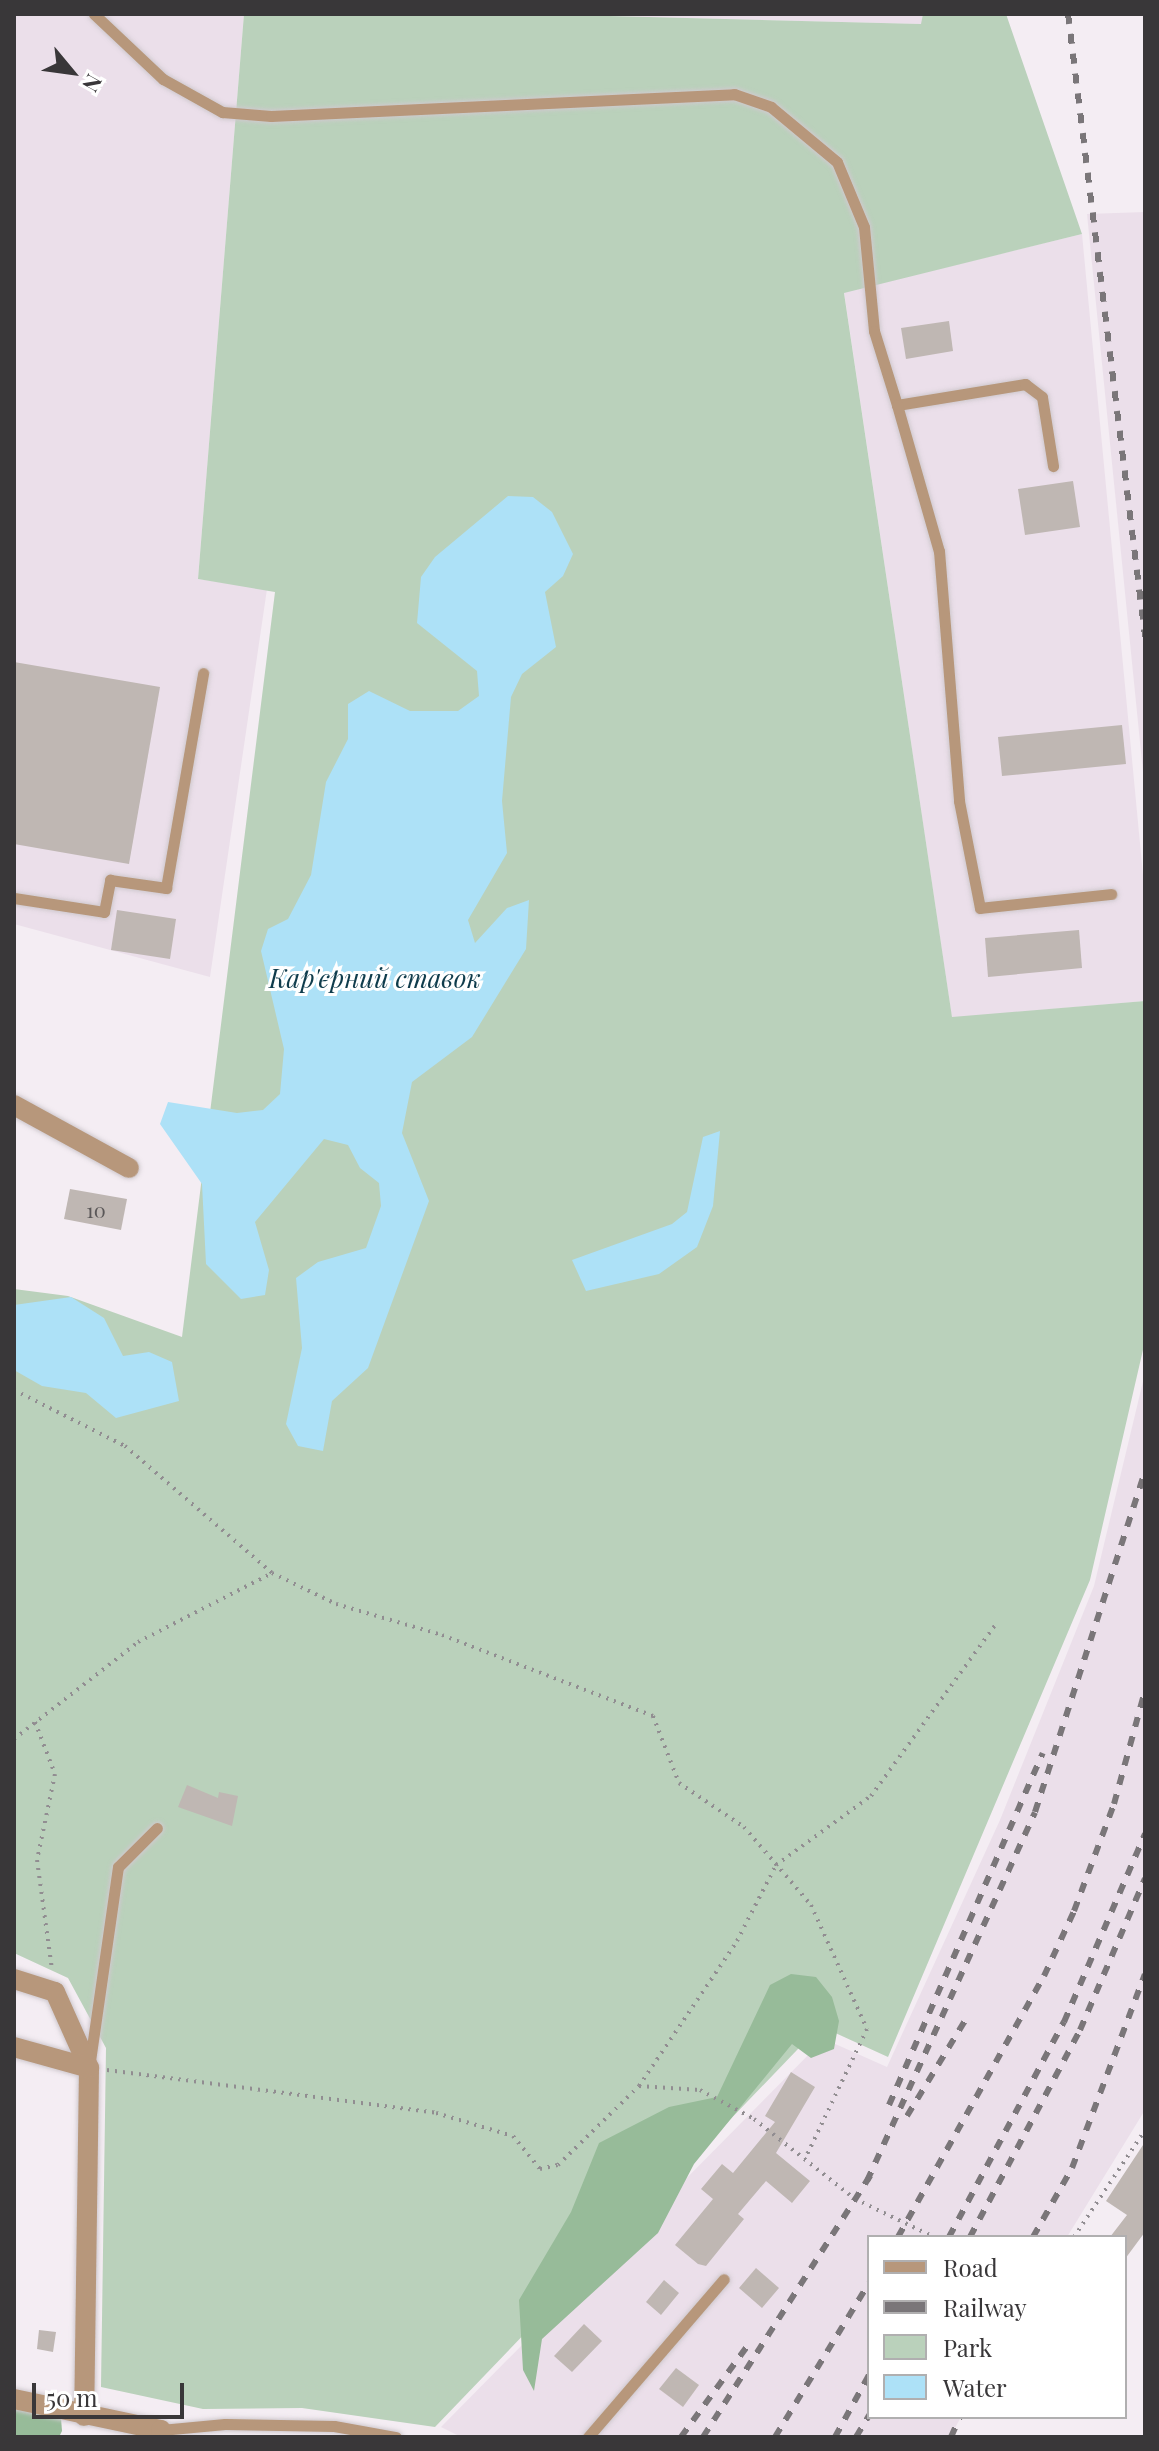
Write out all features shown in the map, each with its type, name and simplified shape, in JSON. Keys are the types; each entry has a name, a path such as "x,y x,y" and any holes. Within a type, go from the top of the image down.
{"street":[{"path":"14,1105 129,1168"},
{"path":"14,1979 55,1992 89,2068 84,2416"},
{"path":"14,2047 89,2068"},
{"path":"14,2399 162,2434"}],"lane":[{"path":"94,14 163,79 222,112 271,116 734,94 771,107 837,162 864,227 874,331 939,551 959,801 980,908 1111,894"},
{"path":"897,405 1025,384 1042,397 1053,466"},
{"path":"14,898 104,912 110,880 166,888 203,673"},
{"path":"89,2068 118,1867 157,1828"},
{"path":"588,2437 724,2279"},
{"path":"162,2434 225,2424 396,2437"}],"path":[{"path":"14,1390 125,1446 272,1573 336,1604 442,1635 653,1716 679,1783 744,1827 811,1905 867,2029 805,2159"},
{"path":"14,1739 138,1642 272,1573"},
{"path":"89,2068 436,2113 513,2136 540,2169 558,2165 639,2086 737,1941 776,1865 871,1796 996,1624"},
{"path":"35,1722 55,1774 37,1860 55,1992"},
{"path":"639,2086 700,2090 754,2119 855,2199 930,2235"},
{"path":"1075,2235 1145,2130"}],"shaded area":[{"path":"14,14 244,14 198,579 267,589 210,977 14,924"},
{"path":"533,14 923,14 922,24"},
{"path":"1145,212 1145,792 1087,214"},
{"path":"1082,234 1145,896 1145,1001 952,1018 844,292"},
{"path":"1145,1373 1145,2110 1068,2235 867,2235 867,2419 960,2419 950,2437 461,2437 441,2427 824,2039 887,2067 1000,1820 1094,1586"}],"green space":[{"path":"244,14 533,14 921,24 923,14 1006,14 1082,234 844,293 952,1017 1145,1001 1145,1341 1090,1580 888,2057 820,2026 435,2427 302,2408 203,2409 101,2387 106,2048 68,1978 14,1953 14,1289 68,1296 182,1337 275,592 198,579"},
{"path":"791,1974 816,1977 832,1997 839,2021 834,2049 811,2058 792,2044 694,2164 658,2233 542,2339 534,2391 523,2370 519,2300 571,2212 599,2143 669,2107 717,2097 770,1985"},
{"path":"14,2407 61,2418 59,2437 14,2435"}],"water":[{"name":"Кар'єрний ставок","path":"508,496 533,497 552,512 573,554 563,576 545,592 556,647 522,674 511,697 502,801 507,853 468,920 475,943 507,908 529,900 526,949 472,1037 412,1082 402,1133 429,1201 368,1368 332,1401 323,1451 298,1446 286,1424 302,1348 296,1278 318,1262 366,1248 381,1206 379,1183 360,1168 348,1145 324,1139 255,1222 269,1270 265,1295 241,1299 206,1264 202,1184 160,1124 168,1102 237,1113 263,1110 280,1094 284,1049 261,951 268,929 288,919 311,875 326,782 348,739 348,704 369,691 410,711 458,711 479,696 477,671 417,623 421,577 435,557"},
{"path":"720,1131 713,1206 697,1247 659,1274 586,1291 572,1260 672,1224 687,1212 703,1137"},
{"path":"71,1297 104,1318 123,1356 149,1352 172,1362 179,1401 116,1418 86,1393 42,1386 14,1370 14,1305"}],"building":[{"path":"949,321 953,351 906,359 901,328"},
{"path":"1073,481 1080,527 1025,535 1018,489"},
{"path":"14,662 160,687 129,864 14,844"},
{"path":"1122,725 1126,764 1002,776 998,737"},
{"path":"117,910 176,919 170,959 111,950"},
{"path":"1079,930 1082,968 988,977 985,938"},
{"path":"70,1189 127,1199 121,1230 64,1219"},
{"path":"187,1785 218,1798 219,1792 238,1796 232,1826 178,1807"},
{"path":"791,2072 815,2087 776,2153 810,2181 792,2203 766,2181 738,2214 744,2219 706,2266 698,2264 675,2245 713,2199 701,2189 722,2164 733,2173 775,2122 765,2116"},
{"path":"1145,2142 1145,2232 1127,2256 1127,2235 1112,2235 1127,2215 1106,2201"},
{"path":"756,2268 779,2288 762,2308 739,2288"},
{"path":"664,2280 679,2293 661,2315 646,2302"},
{"path":"584,2324 602,2341 572,2372 554,2356"},
{"path":"39,2330 56,2332 53,2352 37,2349"},
{"path":"676,2368 699,2385 683,2407 659,2389"}],"railway":[{"path":"1068,14 1145,636"},
{"path":"867,2181 1035,1812 1145,1472"},
{"path":"899,2235 1044,1976 1074,1911 1114,1804 1145,1691"},
{"path":"889,2105 1043,1753"},
{"path":"950,2235 1064,2022 1145,1834"},
{"path":"971,2235 1080,2030 1145,1878"},
{"path":"1034,2235 1072,2168 1145,1974"},
{"path":"907,2116 966,2019"},
{"path":"703,2437 873,2171"},
{"path":"775,2437 867,2286"},
{"path":"681,2437 748,2345"},
{"path":"835,2437 867,2379"},
{"path":"856,2437 867,2418"},
{"path":"951,2437 959,2419"}]}
